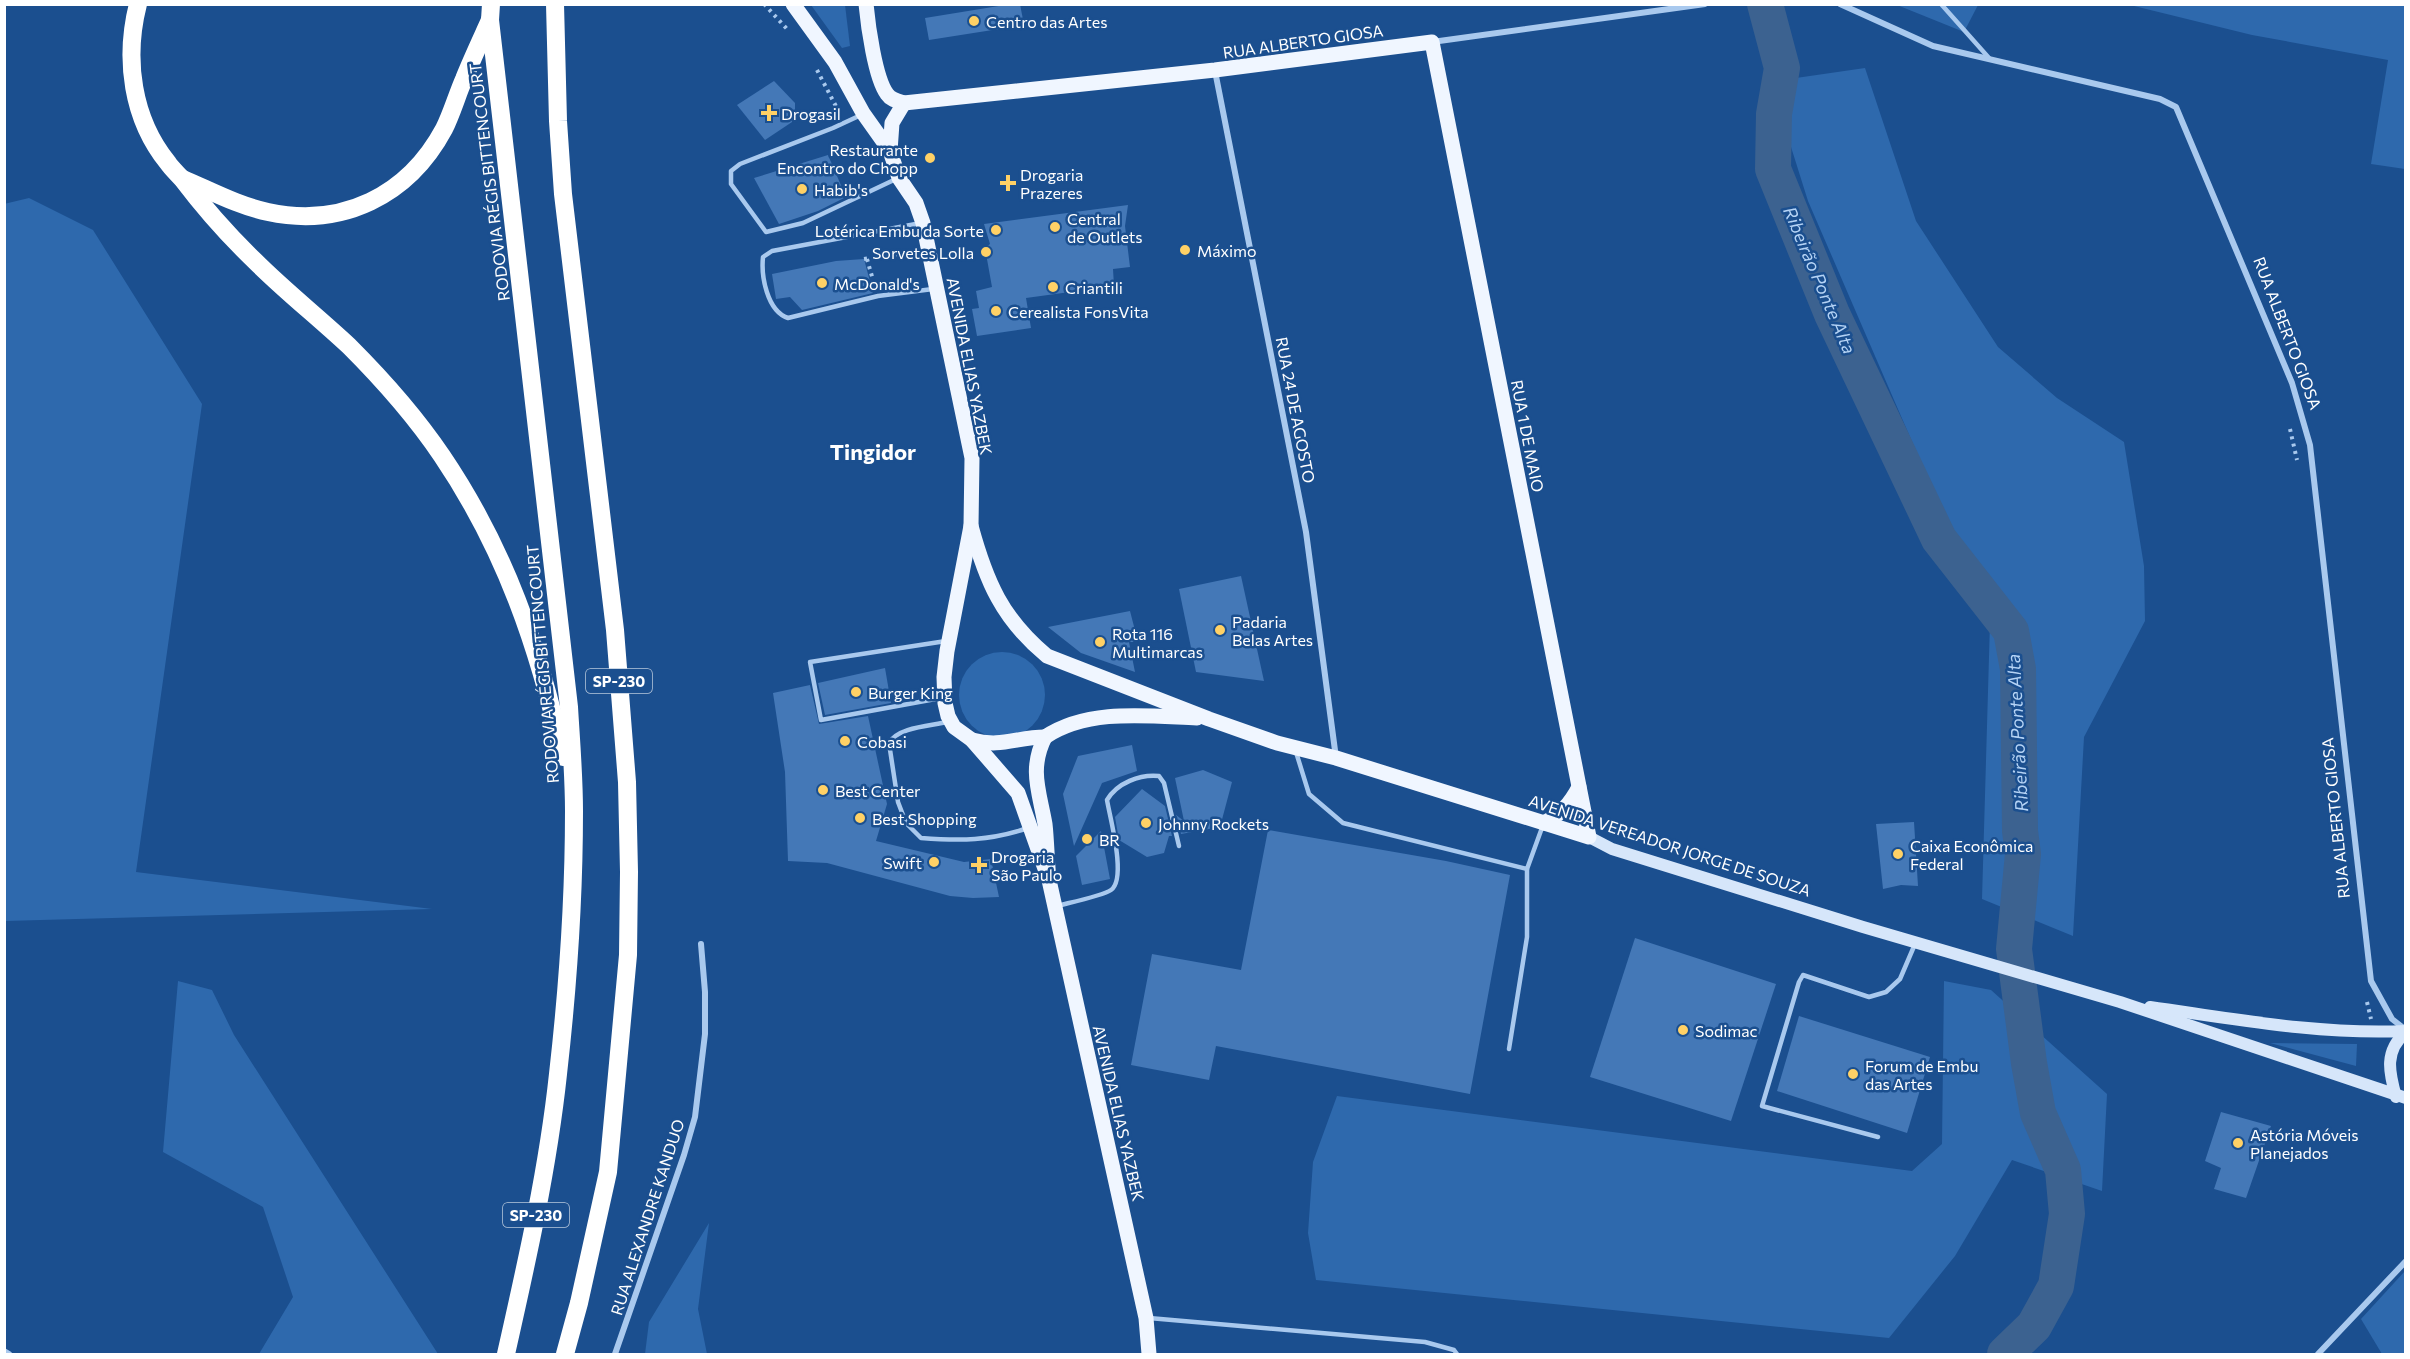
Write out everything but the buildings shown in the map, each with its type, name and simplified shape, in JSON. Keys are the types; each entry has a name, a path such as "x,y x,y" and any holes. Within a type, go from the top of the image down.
{"highway":[{"path":"138,4 131,43 132,84 139,110 152,139 167,162 182,178 196,199 255,262 348,345 384,381 418,422 461,486 494,543 518,600 548,689 574,808"},
{"name":"SP-230","path":"555,4 557,111 563,183 615,630 627,782 629,872 628,954 608,1172 579,1303 565,1354"},
{"path":"182,178 266,212 288,216 314,217 341,214 363,205 394,187 419,166 443,130 490,12"},
{"name":"RODOVIA RÉGIS BITTENCOURT","path":"490,12 568,695 574,808 571,921 558,1075 534,1227 506,1354"}],"main road":[{"name":"AVENIDA ELIAS YAZBEK","path":"793,4 835,62 863,113 890,151 899,178 916,203 923,223 972,458 971,526 949,641 944,697 951,721 963,735 972,740 1012,783 1018,793 1049,880"},
{"path":"866,4 881,81 886,94 892,100 904,103 892,123 890,151"},
{"name":"RUA ALBERTO GIOSA","path":"904,103 1215,70 1432,42"},
{"name":"RUA 1 DE MAIO","path":"1432,42 1589,837"},
{"name":"AVENIDA VEREADOR JORGE DE SOUZA","path":"971,526 980,559 1008,617 1029,641 1047,656 1209,719 1295,748 1336,758 1589,837 1612,849 2120,1002 2402,1098"},
{"name":"AVENIDA VEREADOR JORGE DE SOUZA","path":"972,740 998,745 1030,737 1045,737 1068,726 1117,716 1209,719"},
{"name":"AVENIDA ELIAS YAZBEK","path":"1045,737 1036,756 1035,766 1045,825 1049,880 1146,1318 1149,1354"},
{"path":"1544,823 1570,804 1579,787"},
{"name":"AVENIDA VEREADOR JORGE DE SOUZA","path":"2120,1002 2306,1030 2406,1031"},
{"path":"2402,1098 2389,1068 2395,1041 2406,1031"}],"street":[{"name":"RUA ALBERTO GIOSA","path":"1432,42 1705,4"},
{"name":"RUA ALBERTO GIOSA","path":"1840,4 1933,46 2160,99 2175,107 2292,384 2310,445 2371,981 2392,1019 2406,1031"},
{"name":"RUA 24 DE AGOSTO","path":"1215,70 1306,532 1336,758"},
{"name":"RUA ALEXANDRE KANDUO","path":"615,1354 695,1117 705,1034 705,992 701,944"},
{"path":"2318,1354 2406,1262"},
{"path":"4,1351 9,1354"}],"lane":[{"path":"1941,4 1989,58"},
{"path":"863,113 844,123 740,164 731,171 732,184 766,232 803,223 899,178"},
{"path":"923,223 772,251 763,257 761,272 774,308 779,315 788,318 878,296 937,289"},
{"path":"944,697 821,720 810,662 949,641"},
{"path":"951,721 902,732 893,736 889,743 898,802 906,823 921,838 960,842 1002,837 1030,827"},
{"path":"1295,748 1309,794 1343,823 1527,870"},
{"path":"1054,907 1110,890 1117,882 1118,867 1107,800 1119,785 1152,775 1159,776 1164,783 1179,846"},
{"path":"1509,1049 1527,937 1527,870 1544,823"},
{"path":"1878,1137 1762,1106 1799,981 1803,975 1869,997 1886,992 1900,979 1916,942"},
{"path":"1146,1318 1425,1342 1454,1350 1457,1354"}],"path":[{"path":"764,4 794,37"},
{"path":"813,62 844,123"},
{"path":"878,296 865,259 928,250"},
{"path":"2289,423 2299,468"},
{"path":"2366,998 2373,1032"}],"shaded area":[{"path":"811,5 845,5 850,46 842,48"},
{"path":"1897,5 1978,5 1964,32"},
{"path":"2130,5 2405,5 2405,169 2371,164 2388,60 2252,35"},
{"path":"1865,68 1916,221 1998,347 2057,398 2124,442 2144,566 2145,621 2084,737 2073,936 1982,899 1990,622 1808,201 1786,131 1796,78"},
{"path":"29,198 93,230 202,404 136,872 432,909 5,921 4,204"},
{"path":"1002,652 1019,655 1033,664 1042,678 1045,695 1042,712 1033,726 1019,735 1002,738 985,735 971,726 962,712 959,695 962,678 971,664 985,655"},
{"path":"178,981 212,990 234,1035 438,1354 259,1354 293,1297 263,1207 163,1152"},
{"path":"1944,981 1991,990 2107,1094 2102,1191 2012,1160 1955,1256 1889,1338 1316,1280 1308,1233 1313,1162 1337,1096 1912,1171 1942,1144"},
{"path":"2270,1043 2357,1044 2356,1066"},
{"path":"709,1223 698,1309 707,1354 645,1354 649,1322"},
{"path":"2405,1271 2405,1354 2382,1354 2361,1319"}],"waterway":[{"name":"Ribeirão Ponte Alta","path":"1765,4 1782,68 1774,114 1773,169 1832,314 1939,539 2011,631 2018,669 2020,831 2023,854 2014,949 2038,1113 2063,1170 2067,1214 2056,1286 2034,1326 2005,1354"}],"place":[{"name":"Centro das Artes","path":"974,21"},
{"name":"Drogasil","path":"769,113"},
{"name":"Restaurante Encontro do Chopp","path":"930,158"},
{"name":"Drogaria Prazeres","path":"1008,183"},
{"name":"Habib's","path":"802,189"},
{"name":"Central de Outlets","path":"1055,227"},
{"name":"Lotérica Embu da Sorte","path":"996,230"},
{"name":"Máximo","path":"1185,250"},
{"name":"Sorvetes Lolla","path":"986,252"},
{"name":"McDonald's","path":"822,283"},
{"name":"Criantili","path":"1053,287"},
{"name":"Cerealista FonsVita","path":"996,311"},
{"name":"Padaria Belas Artes","path":"1220,630"},
{"name":"Rota 116 Multimarcas","path":"1100,642"},
{"name":"Burger King","path":"856,692"},
{"name":"Cobasi","path":"845,741"},
{"name":"Best Center","path":"823,790"},
{"name":"Best Shopping","path":"860,818"},
{"name":"Johnny Rockets","path":"1146,823"},
{"name":"BR","path":"1087,839"},
{"name":"Caixa Econômica Federal","path":"1898,854"},
{"name":"Swift","path":"934,862"},
{"name":"Drogaria São Paulo","path":"979,865"},
{"name":"Sodimac","path":"1683,1030"},
{"name":"Forum de Embu das Artes","path":"1853,1074"},
{"name":"Astória Móveis Planejados","path":"2238,1143"}],"district":[{"name":"Tingidor","path":"873,451"}]}
